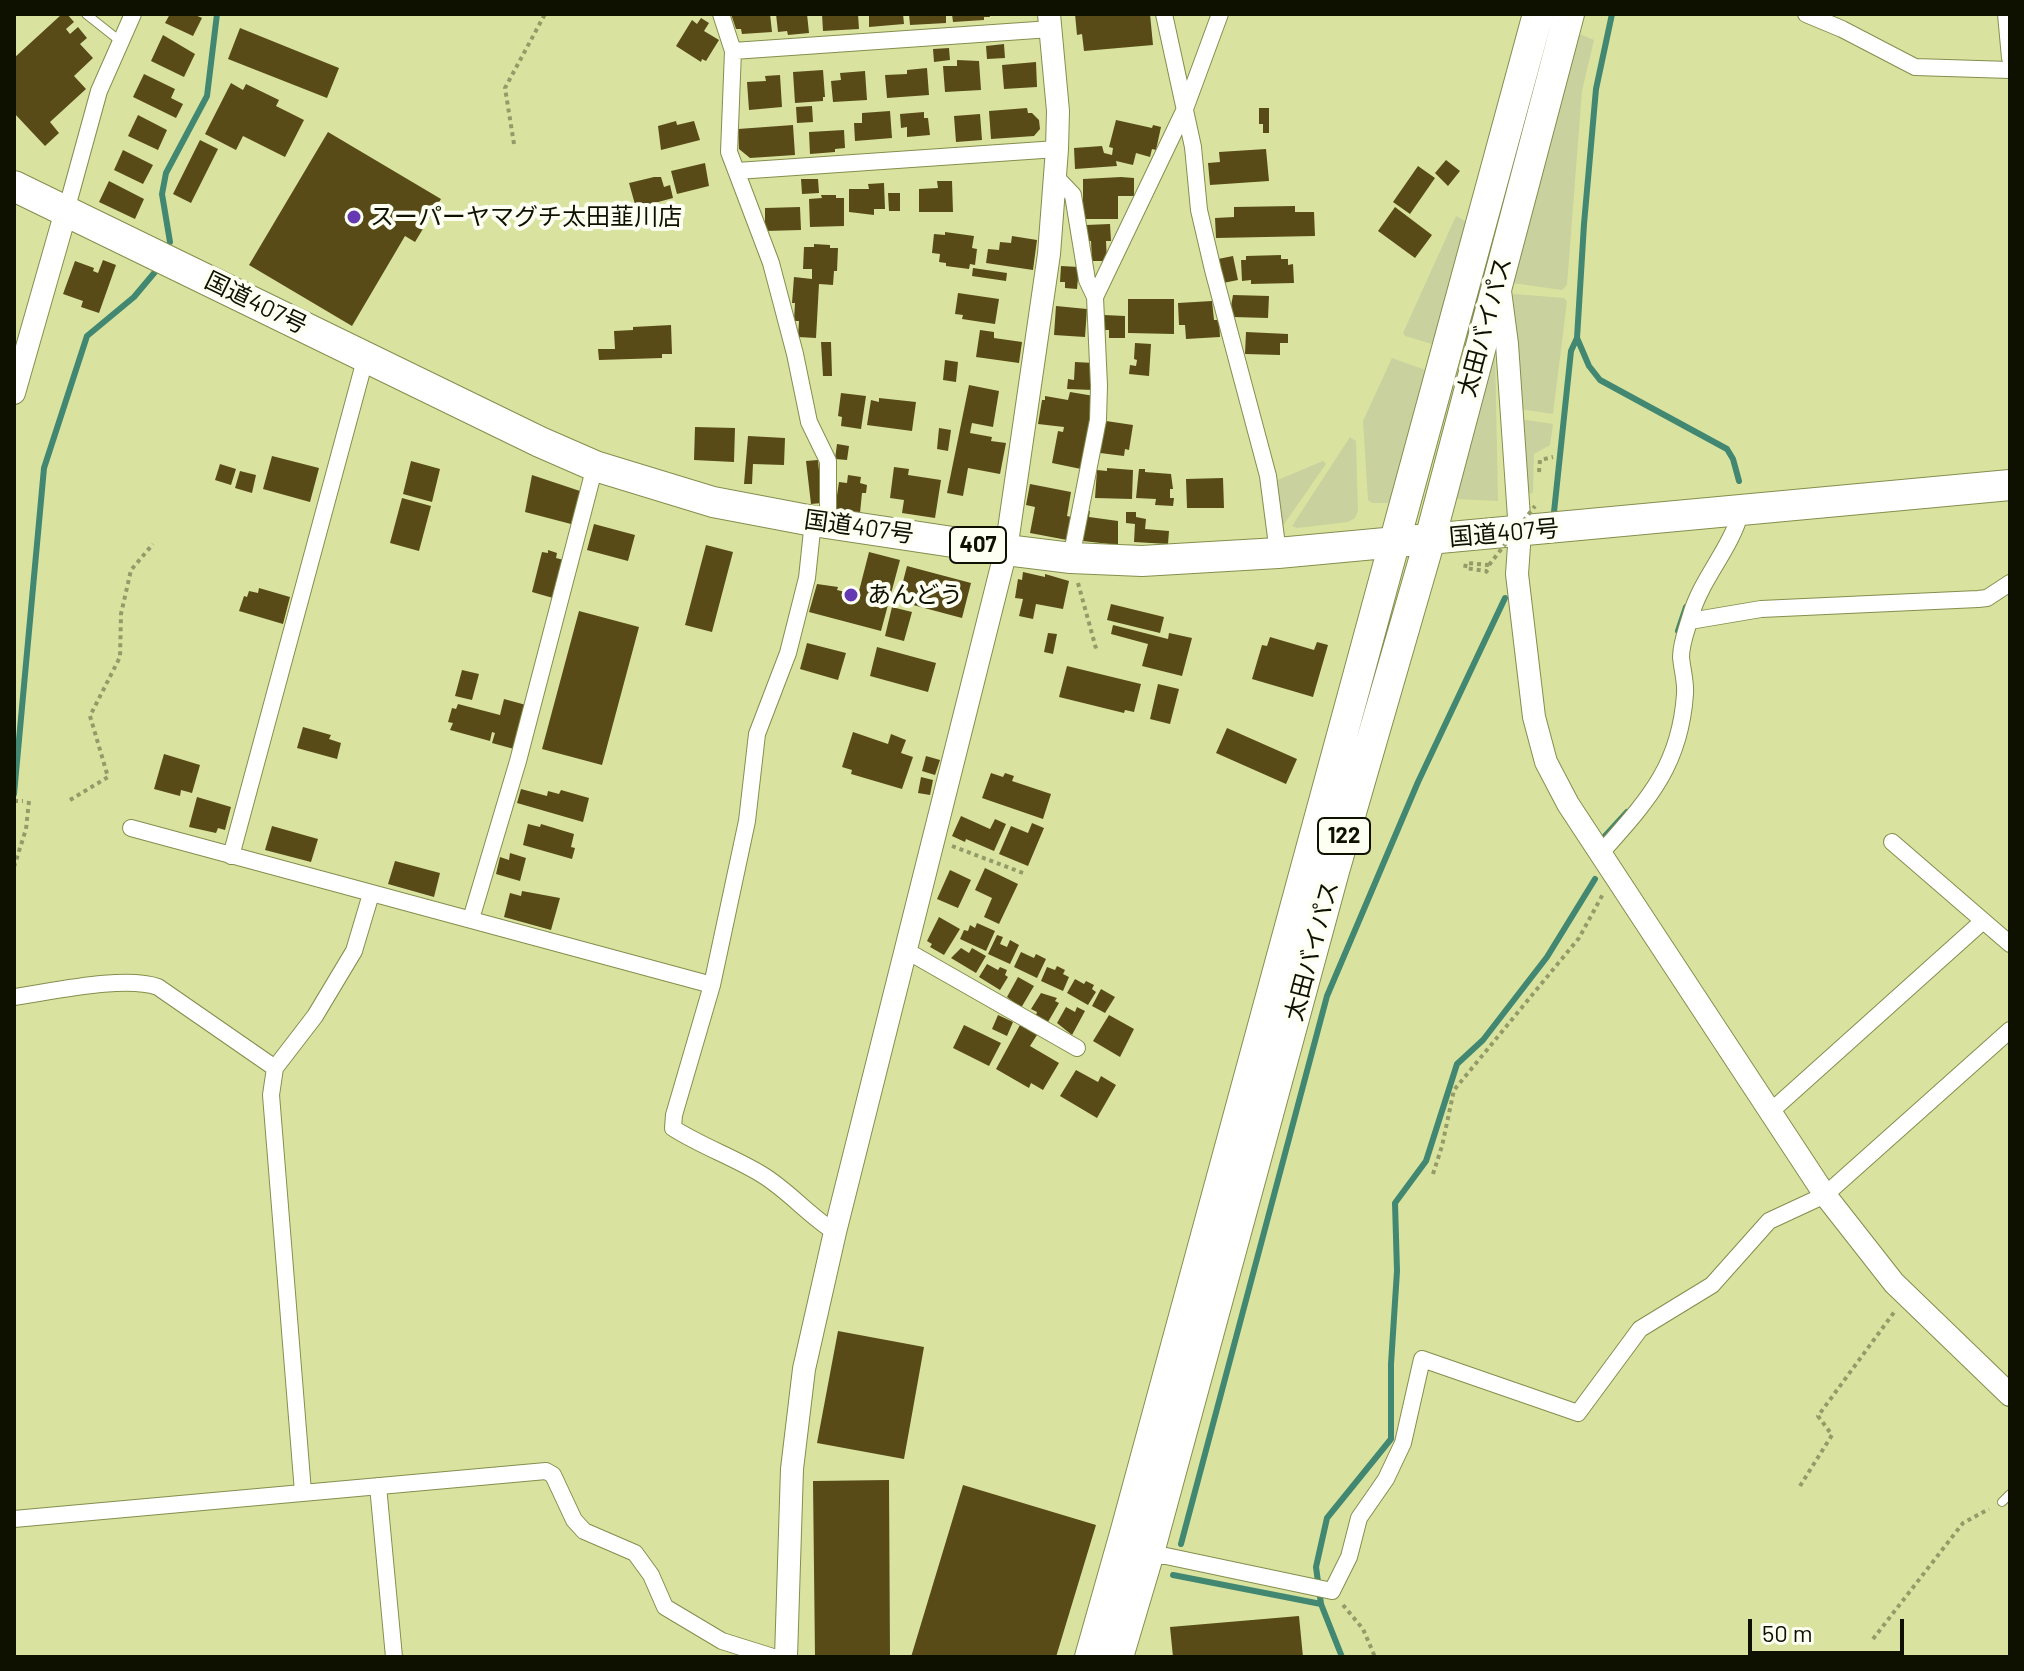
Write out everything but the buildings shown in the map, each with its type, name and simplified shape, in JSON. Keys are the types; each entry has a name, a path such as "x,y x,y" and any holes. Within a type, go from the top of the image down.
{"highway":[{"name":"太田バイパス","path":"1090,1657 1538,14"},
{"name":"太田バイパス","path":"1118,1657 1334,871 1430,539 1569,14"},
{"name":"国道407号","path":"14,186 595,466 713,502 1006,550 1071,558 1142,561 1278,553 1430,539 1527,519 1741,511 2010,485"}],"street":[{"path":"14,393 99,91 133,14"},
{"path":"721,14 733,51 729,152 771,263 809,422 828,461 821,522 788,653 757,734 747,821 712,985 674,1115 673,1128 763,1175 811,1217 835,1232"},
{"path":"1164,14 1193,147 1199,210 1268,476 1278,553"},
{"path":"1095,297 1185,109 1220,14"},
{"path":"1806,14 1915,67 2010,70"},
{"path":"2006,14 2010,58"},
{"path":"733,51 1050,22 1058,111 1049,254 1006,550 835,1232 804,1369 792,1469 786,1657"},
{"path":"737,171 1057,149"},
{"path":"1055,176 1073,195 1087,280 1095,297 1099,386 1098,420 1071,558"},
{"path":"1498,275 1527,519 1517,574 1534,717 1546,762 1568,804 1825,1195 1884,1271 2010,1395"},
{"path":"231,856 366,356"},
{"path":"471,919 518,761 595,466"},
{"path":"1601,853 1656,789 1676,741 1686,690 1681,655 1690,621 1696,603 1736,531 1741,511"},
{"path":"1690,621 1761,609 1987,598 2010,583"},
{"path":"131,828 712,985"},
{"path":"1892,842 2010,944"},
{"path":"303,1492 271,1095 275,1068 336,984 354,951 371,894"},
{"path":"1769,1113 1983,921"},
{"path":"907,951 1077,1048"},
{"path":"14,997 114,984 148,983 275,1068"},
{"path":"1148,1556 1166,1556 1323,1590 1349,1557 1359,1518 1386,1479 1403,1443 1422,1359 1578,1413 1640,1329 1712,1285 1769,1221 1825,1195 2010,1030"},
{"path":"14,1519 539,1469 553,1475 574,1520 584,1531 635,1553 651,1575 665,1607 722,1641 773,1657"},
{"path":"378,1486 394,1657"}],"lane":[{"path":"86,14 120,41"},
{"path":"2002,1502 2010,1494"}],"path":[{"path":"514,144 505,88 545,14"},
{"path":"1539,467 1540,460 1553,457"},
{"path":"1488,573 1465,568 1466,563 1489,565 1527,519"},
{"path":"70,800 108,777 90,716 120,657 121,614 131,570 153,544"},
{"path":"1071,558 1097,652"},
{"path":"14,801 26,801 26,829 14,867"},
{"path":"935,840 1023,873"},
{"path":"1433,1174 1454,1090 1579,938 1614,873"},
{"path":"1800,1486 1832,1435 1818,1416 1907,1295"},
{"path":"1873,1639 1963,1523 2002,1502"},
{"path":"1323,1590 1363,1629 1375,1657"}],"green space":[{"path":"1577,33 1594,40 1582,91 1567,285 1562,290 1512,283"},
{"path":"1456,216 1467,222 1435,341 1432,344 1405,336 1403,333"},
{"path":"1511,295 1564,298 1567,301 1553,414 1520,409"},
{"path":"1494,337 1500,350 1495,351 1498,501 1455,499"},
{"path":"1392,358 1428,371 1391,500 1388,503 1372,503 1368,500 1363,421"},
{"path":"1521,421 1553,424 1550,445 1534,454 1533,493 1525,494"},
{"path":"1350,437 1356,441 1358,511 1355,518 1348,522 1292,526"},
{"path":"1323,461 1326,464 1282,527 1275,481"}],"waterway":[{"path":"170,242 162,194 166,173 207,96 217,14"},
{"path":"1554,512 1571,351 1577,338 1596,89 1612,14"},
{"path":"14,794 44,468 87,336 134,297 155,272"},
{"path":"1577,338 1589,366 1600,380 1727,449 1739,481"},
{"path":"1181,1544 1327,996 1418,782 1505,598"},
{"path":"1678,631 1686,607"},
{"path":"1605,836 1627,812"},
{"path":"1342,1657 1321,1604 1316,1567 1327,1518 1391,1439 1391,1364 1397,1271 1395,1203 1426,1161 1457,1064 1483,1040 1547,957 1595,879"},
{"path":"1173,1575 1321,1604"}],"place":[{"name":"スーパーヤマグチ太田韮川店","path":"354,217"},
{"name":"あんどう","path":"851,595"}]}
